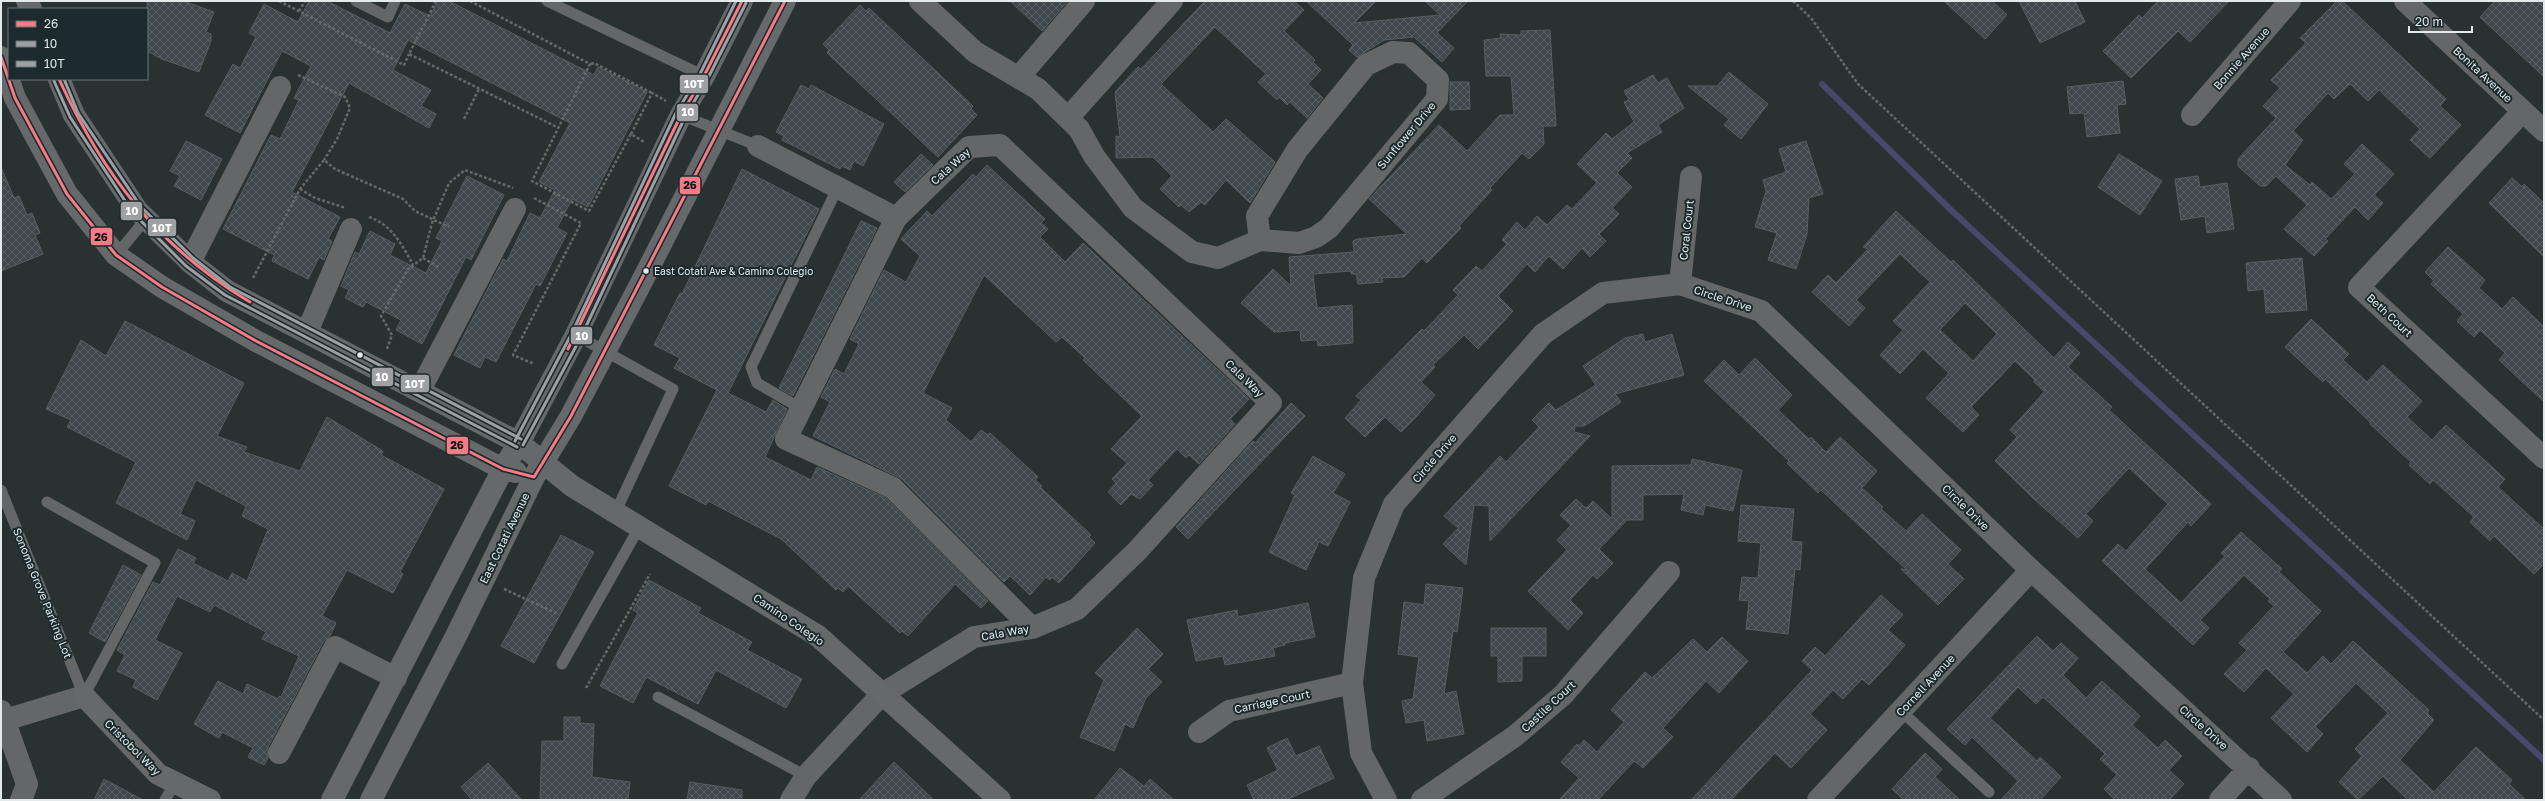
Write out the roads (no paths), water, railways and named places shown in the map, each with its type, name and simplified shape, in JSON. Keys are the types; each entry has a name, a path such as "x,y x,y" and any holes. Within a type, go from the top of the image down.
{"street":[{"path":"332,800 503,469 520,443 576,335 675,109 704,76 742,1"},
{"name":"East Cotati Avenue","path":"371,800 426,694 538,469 571,416 784,1"},
{"name":"Sunflower Drive","path":"920,1 974,52 1019,76 1038,89 1068,118 1079,129 1094,156 1133,208 1192,252 1218,258 1260,240 1299,243 1316,237 1329,228 1437,99 1438,80 1427,68 1409,53 1393,52 1366,65 1297,150 1258,216 1260,240"},
{"path":"1019,76 1084,1"},
{"path":"1068,118 1172,1"},
{"name":"Bonnie Avenue","path":"2192,114 2290,1"},
{"name":"Bonita Avenue","path":"2405,1 2544,131"},
{"name":"Camino Colegio","path":"1,57 8,76"},
{"name":"Camino Colegio","path":"9,80 16,98 67,194 116,255 162,287 256,341 503,469 538,469 616,511 818,636 1000,800"},
{"name":"Camino Colegio","path":"59,80 74,115 137,210 190,262 227,291 520,443 538,469"},
{"path":"190,262 280,87"},
{"name":"Beth Court","path":"2523,111 2359,287 2544,458"},
{"name":"Cala Way","path":"791,800 806,776 882,694 974,637 1032,628 1077,609 1138,550 1271,404 1000,144 969,147 896,218"},
{"path":"758,146 896,218 786,439 893,488 1032,628"},
{"name":"Coral Court","path":"1680,284 1692,177"},
{"path":"420,390 515,209"},
{"path":"307,332 351,229"},
{"name":"Circle Drive","path":"1386,800 1361,753 1352,683 1364,578 1394,504 1543,334 1603,293 1680,284 1761,311 2032,570 2249,768 2281,800"},
{"name":"Cornell Avenue","path":"1818,800 2032,570"},
{"name":"Castile Court","path":"1422,800 1515,736 1563,695 1669,572"},
{"path":"279,753 335,647 426,694"},
{"name":"Carriage Court","path":"1199,732 1229,711 1352,683"},
{"path":"21,800 27,784 3,715 84,696"},
{"name":"Cristobol Way","path":"84,696 158,774 170,792 210,800"},
{"path":"2220,800 2249,768"}],"lane":[{"path":"356,1 388,17 395,1"},
{"path":"547,1 704,76"},
{"path":"675,109 718,130 758,146"},
{"path":"802,408 757,383 751,367 838,187"},
{"path":"116,255 146,219"},
{"path":"576,335 606,349 673,389 616,511"},
{"name":"Sonoma Grove Parking Lot","path":"1,490 84,696"},
{"path":"47,502 155,563 84,696"},
{"path":"562,664 640,526"},
{"path":"658,697 806,776"},
{"path":"1901,711 1989,792"}],"waterway":[{"path":"1822,84 1951,210 2544,760"}],"place":[{"name":"East Cotati Ave & Camino Colegio","path":"646,271"}]}
